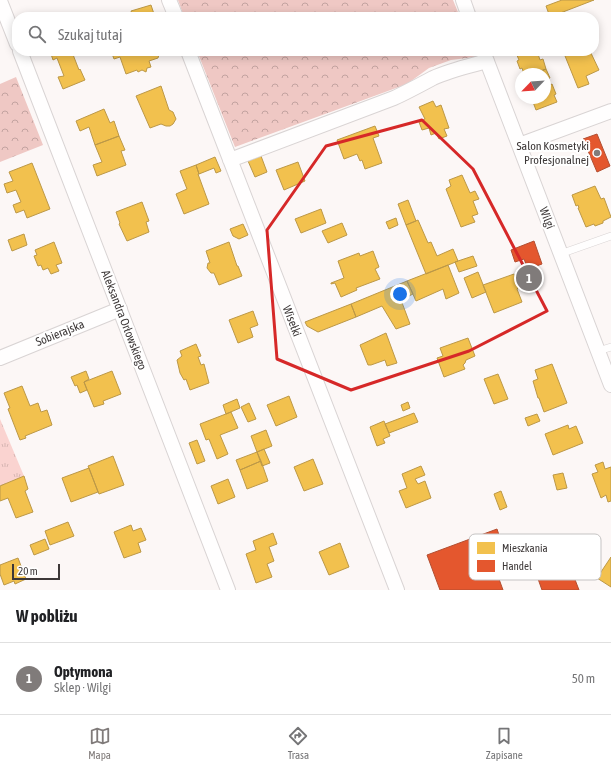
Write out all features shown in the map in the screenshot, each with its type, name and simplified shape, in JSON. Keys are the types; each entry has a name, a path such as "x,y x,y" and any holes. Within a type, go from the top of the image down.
{"street":[{"path":"169,0 174,12"},
{"path":"463,0 468,12"},
{"path":"0,1 12,31"},
{"name":"Aleksandra Orłowskiego","path":"22,56 228,590"},
{"name":"Wisełki","path":"190,56 397,590"},
{"path":"230,160 394,98 434,78 459,69 485,56"},
{"name":"Wilgi","path":"485,56 560,254 604,349 611,385"},
{"path":"519,145 611,111"},
{"name":"Sobierajska","path":"0,358 120,309"}],"lane":[{"path":"560,254 611,236"}],"highlighted area":[{"path":"422,120 473,169 547,311 469,351 351,390 277,359 267,230 326,146"}],"green space":[{"path":"178,0 453,0 458,12 182,12"},
{"path":"199,56 475,56 451,60 429,68 407,84 235,147"},
{"path":"16,77 43,145 0,162 0,84"},
{"path":"0,419 24,476 0,486"}],"building: Mieszkania":[{"path":"562,0 594,0 563,12 548,12 546,6"},
{"path":"151,5 153,12 131,12"},
{"path":"52,56 74,56 85,80 63,89 58,77 64,76 57,58 53,60"},
{"path":"113,56 159,56 158,58 149,61 151,67 147,68 146,72 142,70 138,72 137,70 126,74 120,57 114,59"},
{"path":"517,56 539,56 540,60 543,59 546,68 520,68 517,61 519,60"},
{"path":"565,56 592,56 599,70 586,76 589,84 578,88"},
{"path":"552,84 557,102 536,110 534,104 551,104"},
{"path":"161,86 169,110 173,112 176,119 170,126 161,124 150,128 136,96"},
{"path":"433,101 436,107 441,105 449,128 444,129 447,136 439,139 436,133 431,135 429,128 422,130 419,122 425,119 419,107"},
{"path":"104,109 110,123 114,121 119,136 95,145 89,127 80,131 76,121"},
{"path":"375,126 379,136 373,138 382,163 365,169 362,160 360,161 357,154 344,159 337,140"},
{"path":"119,136 125,150 121,151 126,165 97,176 93,165 102,162 95,145"},
{"path":"261,156 267,172 255,177 248,161"},
{"path":"215,157 221,171 216,173 214,168 199,174 196,165"},
{"path":"298,162 305,181 284,190 276,170"},
{"path":"32,163 50,209 27,218 24,210 16,213 13,205 21,202 16,190 7,193 4,184 13,181 9,172"},
{"path":"196,165 209,204 184,214 176,194 187,189 180,171"},
{"path":"462,175 470,193 475,191 479,199 473,201 478,214 472,216 475,222 461,227 446,189 451,186 449,180"},
{"path":"595,186 601,199 604,198 611,217 603,221 603,223 586,227 578,205 576,206 572,195"},
{"path":"408,200 416,221 406,225 398,204"},
{"path":"142,202 149,221 146,222 149,232 127,241 119,224 120,223 116,212"},
{"path":"321,209 326,223 301,233 295,219"},
{"path":"396,218 398,225 389,229 386,222"},
{"path":"418,220 428,243 431,242 437,256 453,249 458,261 426,274 406,225"},
{"path":"342,223 347,235 328,243 322,231"},
{"path":"243,224 248,235 239,239 233,236 230,229"},
{"path":"24,234 27,245 12,251 8,240"},
{"path":"54,242 62,263 56,265 59,271 51,274 48,268 43,270 41,265 38,266 34,256 37,255 35,250"},
{"path":"229,242 242,276 219,285 214,273 211,273 207,268 208,263 210,263 206,251"},
{"path":"373,251 379,267 375,269 380,279 356,288 357,290 341,297 335,283 331,284 344,278 338,261 359,253 360,256"},
{"path":"473,256 477,266 459,272 455,262"},
{"path":"448,265 459,293 446,299 443,289 416,301 407,281"},
{"path":"478,272 486,292 472,298 464,278"},
{"path":"514,274 519,287 517,289 522,302 494,313 483,285"},
{"path":"407,281 413,294 401,300 410,324 396,329 382,306 356,317 351,304"},
{"path":"351,304 356,317 318,332 307,326 305,322"},
{"path":"253,311 258,325 250,328 253,337 238,343 229,320"},
{"path":"386,333 397,363 387,366 385,360 368,365 360,345"},
{"path":"468,338 475,356 466,360 463,365 465,369 444,377 437,358 443,356 440,348"},
{"path":"196,344 201,356 198,357 201,365 204,364 209,383 190,390 186,379 184,380 180,373 177,360 182,356 180,351"},
{"path":"552,364 567,403 544,412 533,381 538,379 535,370"},
{"path":"86,371 89,379 84,382 87,390 80,393 77,385 75,386 71,377"},
{"path":"112,371 121,394 103,401 104,404 94,407 84,382"},
{"path":"498,374 508,399 494,404 484,379"},
{"path":"22,386 30,406 38,403 41,412 47,410 52,425 25,436 26,438 20,440 8,409 10,408 4,393"},
{"path":"289,396 297,417 276,426 267,405"},
{"path":"237,399 240,408 226,414 223,405"},
{"path":"408,402 410,408 403,411 401,405"},
{"path":"249,403 256,419 248,422 241,407"},
{"path":"231,412 238,428 220,435 228,454 217,459 209,439 206,440 200,424"},
{"path":"414,413 418,422 389,433 385,424"},
{"path":"537,414 540,421 528,426 525,418"},
{"path":"384,421 390,436 383,439 385,443 377,446 370,427"},
{"path":"568,425 569,429 576,426 583,443 553,455 545,434"},
{"path":"266,430 272,446 257,452 251,436"},
{"path":"197,440 205,461 197,464 189,443"},
{"path":"264,449 270,463 262,466 257,452"},
{"path":"257,452 261,461 240,470 236,460"},
{"path":"113,456 124,485 99,494 88,466"},
{"path":"313,459 323,484 304,491 294,467"},
{"path":"261,461 268,481 247,489 240,470"},
{"path":"603,462 605,469 611,467 611,501 608,502 606,495 601,498 592,474 598,472 595,465"},
{"path":"421,466 425,475 415,479 418,484 425,481 431,498 406,508 399,491 407,488 402,474"},
{"path":"89,468 98,492 71,502 62,478"},
{"path":"563,473 567,488 557,490 553,475"},
{"path":"24,476 28,489 25,491 33,512 16,518 8,498 0,501 0,486"},
{"path":"228,479 235,497 218,504 211,486"},
{"path":"501,491 507,507 500,510 494,494"},
{"path":"68,522 74,536 50,545 45,531"},
{"path":"131,525 133,531 141,528 146,540 138,543 141,552 124,558 114,532"},
{"path":"273,533 277,544 269,547 274,561 267,564 272,577 256,583 246,554 256,550 253,541"},
{"path":"45,539 49,549 34,555 30,545"},
{"path":"340,543 349,567 329,575 319,552"},
{"path":"611,557 611,587 600,580 601,572"},
{"path":"18,558 26,579 15,584 14,581 4,585 0,574 0,565"}],"building: Handel":[{"path":"597,134 610,166 597,172 583,139"},
{"path":"534,241 542,264 528,269 524,259 515,262 511,250"},
{"path":"497,529 499,534 484,534"},
{"path":"469,539 469,580 499,580 503,590 440,590 427,555"},
{"path":"538,580 575,580 579,590 542,590"}],"place":[{"name":"Salon Kosmetyki Profesjonalnej","path":"597,153"},
{"name":"Optymona","path":"529,278"}]}
